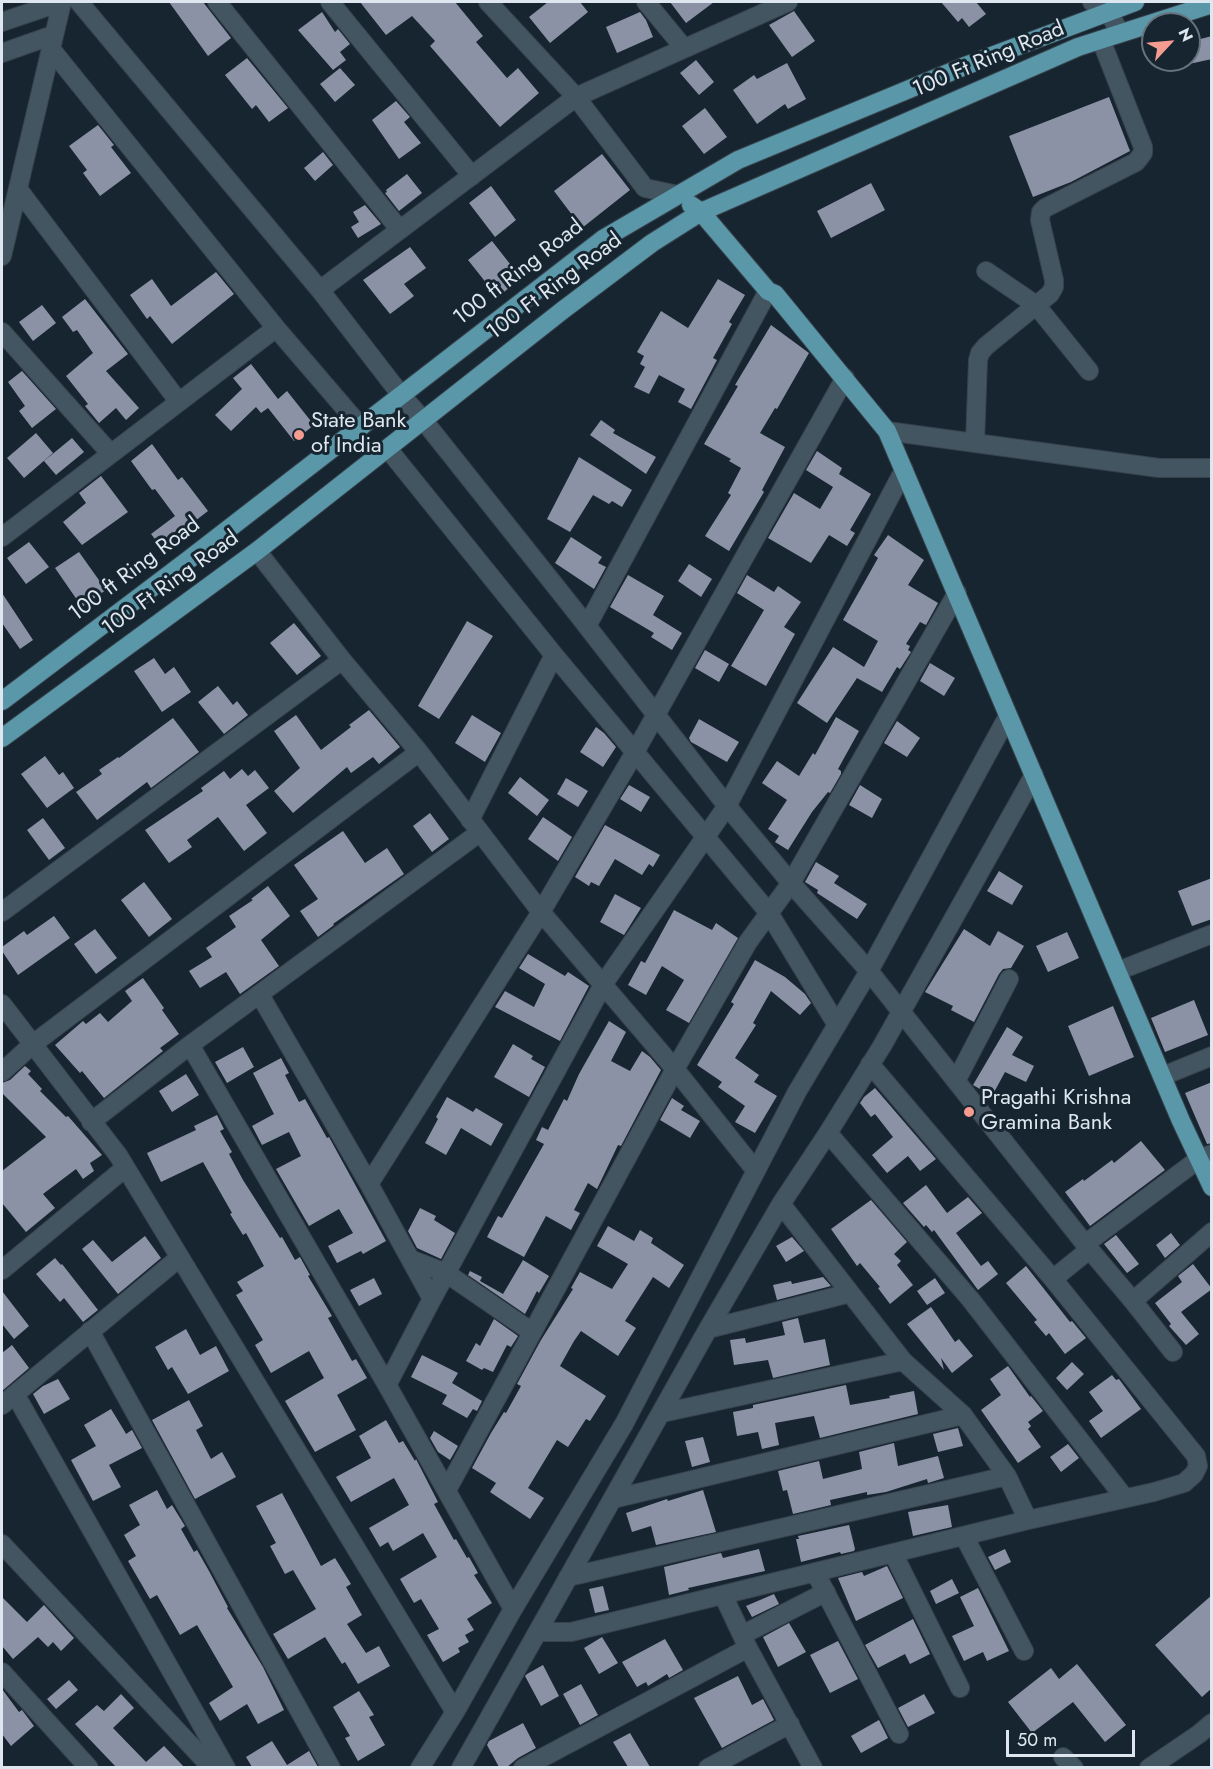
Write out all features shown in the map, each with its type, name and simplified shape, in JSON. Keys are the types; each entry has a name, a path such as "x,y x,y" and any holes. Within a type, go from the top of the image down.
{"main road":[{"name":"100 ft Ring Road","path":"2,702 603,239 738,160 794,135 965,66 1100,6 1135,2"},
{"name":"100 Ft Ring Road","path":"2,738 257,551 572,303 652,243 701,212 1078,47 1212,4"},
{"path":"678,195 701,212 768,291 775,294 887,431 1162,1076 1205,1157 1212,1187"}],"street":[{"path":"2,22 62,2"},
{"path":"2,256 62,2"},
{"path":"79,2 320,290 727,806 898,1017 956,1081 1075,1260 1196,1456 1198,1466 1194,1474 1184,1483 1154,1492 1028,1520 571,1632 539,1632"},
{"path":"217,2 400,230"},
{"path":"330,2 472,176"},
{"path":"488,2 576,97 645,188 678,195"},
{"path":"646,2 684,48"},
{"path":"320,290 576,97 776,4"},
{"path":"1100,6 1120,33"},
{"path":"975,443 980,353 1050,294 1054,280 1040,220 1041,212 1136,162 1143,153 1143,147 1101,40"},
{"path":"2,53 52,42"},
{"path":"52,42 276,328 361,427"},
{"path":"18,189 179,402"},
{"path":"986,270 1036,305 1089,371"},
{"path":"587,626 768,291"},
{"path":"2,537 276,328"},
{"path":"2,332 111,454"},
{"path":"369,1184 541,912 657,716 845,378"},
{"path":"887,431 1159,468 1212,468"},
{"path":"388,448 554,655 769,913 837,1025"},
{"path":"387,1385 604,983 727,806 904,470"},
{"path":"257,551 342,660 419,752 541,912 604,983 756,1171"},
{"path":"447,1490 675,1069 748,942 791,883 957,593"},
{"path":"92,1122 190,1045 260,995 474,827 554,655"},
{"path":"2,912 342,660"},
{"path":"420,1767 455,1712 513,1609 624,1424 797,1092 865,977 1008,716"},
{"path":"2,1072 33,1044 419,752"},
{"path":"461,1767 708,1329 781,1204 882,1046 1034,775"},
{"path":"1118,971 1212,934"},
{"path":"956,1081 1010,979"},
{"path":"260,995 432,1299"},
{"path":"2,1004 118,1155 455,1712"},
{"path":"190,1045 387,1385 513,1609"},
{"path":"1162,1076 1212,1056"},
{"path":"870,1064 1075,1260 1134,1300 1173,1352"},
{"path":"828,1133 971,1300 1124,1497"},
{"path":"1075,1260 1205,1157"},
{"path":"2,1270 124,1168"},
{"path":"781,1204 903,1361 963,1415 1007,1476 1028,1520"},
{"path":"1134,1300 1212,1232"},
{"path":"179,1258 8,1400 226,1767"},
{"path":"410,1259 446,1273 532,1332"},
{"path":"708,1329 850,1293"},
{"path":"90,1332 331,1767"},
{"path":"662,1413 903,1361"},
{"path":"613,1499 963,1415"},
{"path":"568,1578 1007,1476"},
{"path":"964,1536 1024,1651"},
{"path":"2,1544 212,1767"},
{"path":"894,1553 960,1688"},
{"path":"816,1572 899,1734"},
{"path":"523,1767 826,1593"},
{"path":"723,1595 745,1641 813,1767"},
{"path":"2,1672 89,1767"},
{"path":"708,1767 790,1724"},
{"path":"1149,1767 1205,1729"}],"building":[{"path":"169,2 203,2 231,38 208,56"},
{"path":"360,2 455,2 483,36 476,42 507,78 518,68 539,93 500,127 430,46 435,41 412,16 386,35"},
{"path":"548,2 580,2 588,12 550,43 529,17"},
{"path":"670,2 714,2 686,23"},
{"path":"941,2 976,2 986,14 969,27 962,18 958,22"},
{"path":"794,11 815,41 792,57 769,25"},
{"path":"322,12 335,32 338,29 350,44 340,52 346,60 333,70 298,30"},
{"path":"640,12 653,37 617,53 606,27"},
{"path":"1212,36 1212,59 1201,61 1201,39"},
{"path":"247,58 288,108 269,122 256,105 252,109 225,75"},
{"path":"696,60 714,82 699,95 680,73"},
{"path":"787,63 806,99 788,109 785,104 757,124 733,90 754,75 757,79"},
{"path":"340,68 355,85 335,102 320,84"},
{"path":"1109,97 1130,151 1071,182 1033,197 1009,136"},
{"path":"396,101 410,117 404,122 421,143 399,159 372,120"},
{"path":"705,108 727,137 704,154 682,126"},
{"path":"98,125 114,145 111,147 131,173 100,196 83,173 87,170 69,146"},
{"path":"323,152 333,165 315,181 304,168"},
{"path":"602,154 630,190 582,228 554,191"},
{"path":"407,174 422,193 399,211 385,193"},
{"path":"871,183 885,210 831,238 817,211"},
{"path":"491,186 516,220 495,237 469,203"},
{"path":"365,205 381,224 358,238 351,227 359,222 353,212"},
{"path":"492,241 521,278 504,292 498,284 491,289 468,260"},
{"path":"410,247 426,268 404,284 414,296 390,314 363,280"},
{"path":"216,272 234,294 172,344 150,316 147,319 130,295 152,279 171,306"},
{"path":"718,279 745,295 729,322 732,324 713,358 717,360 691,409 678,402 685,389 659,375 649,394 634,387 645,367 640,364 644,356 637,352 661,311 688,328"},
{"path":"85,299 128,354 106,371 139,408 126,420 116,408 99,423 85,406 88,404 66,376 93,353 77,330 73,332 62,317"},
{"path":"42,305 56,323 33,341 19,322"},
{"path":"771,325 809,353 777,409 775,408 760,433 785,447 762,490 764,492 729,551 705,536 731,495 728,493 741,468 729,461 731,459 704,444 738,386 735,385"},
{"path":"251,364 278,399 287,391 314,425 294,441 268,408 261,413 256,407 231,431 215,415 242,389 233,378"},
{"path":"22,371 56,409 32,428 19,411 25,406 8,382"},
{"path":"601,420 615,430 613,433 656,457 646,474 590,435"},
{"path":"36,433 53,453 24,478 7,458"},
{"path":"72,438 84,452 56,475 44,461"},
{"path":"152,444 178,480 182,477 208,511 161,547 151,534 175,516 131,461"},
{"path":"817,451 842,468 839,474 871,494 850,530 855,533 847,546 829,535 811,563 768,538 794,493 820,509 833,487 806,470"},
{"path":"579,457 632,490 622,507 612,501 609,504 593,495 570,532 547,519"},
{"path":"101,476 128,512 82,545 63,522 86,503 79,493"},
{"path":"888,535 924,560 908,585 938,603 926,625 920,622 906,644 910,646 908,650 911,652 900,669 897,667 882,692 857,678 827,723 797,703 833,647 864,667 878,641 843,620 878,558 874,555"},
{"path":"571,537 602,557 598,563 606,567 594,589 555,563"},
{"path":"29,542 49,567 26,584 7,558"},
{"path":"79,552 106,590 82,607 55,568"},
{"path":"689,564 712,579 701,597 678,581"},
{"path":"628,575 664,596 653,615 682,633 672,650 651,637 654,633 610,607"},
{"path":"747,575 774,592 778,586 801,602 784,627 795,634 766,686 731,666 764,610 737,593"},
{"path":"2,593 33,640 20,649 2,623"},
{"path":"467,621 493,636 439,719 418,706"},
{"path":"294,623 321,656 297,675 270,643"},
{"path":"705,650 729,664 719,682 695,668"},
{"path":"154,658 165,674 174,667 191,692 162,712 134,671"},
{"path":"930,663 955,678 944,696 920,681"},
{"path":"218,686 233,705 237,701 248,715 224,734 198,702"},
{"path":"369,710 400,747 379,764 373,757 351,773 347,767 293,813 274,791 300,768 274,731 296,715 321,750"},
{"path":"472,715 501,733 485,762 455,743"},
{"path":"836,717 859,731 838,769 841,774 830,793 828,792 812,812 788,850 775,842 779,836 768,829 787,800 762,783 777,761 799,776 813,753 815,755"},
{"path":"173,718 199,752 151,788 147,782 97,820 76,792 102,774 99,770"},
{"path":"699,719 739,742 727,762 691,742 689,738"},
{"path":"897,721 920,738 907,757 884,743"},
{"path":"596,727 616,747 603,767 580,752"},
{"path":"45,756 59,775 63,772 74,788 47,808 21,774"},
{"path":"242,769 248,776 255,770 269,788 246,805 267,833 244,851 218,817 187,840 192,847 169,863 145,830 203,791 201,788 224,771 230,779"},
{"path":"520,777 549,800 537,816 508,793"},
{"path":"566,778 588,791 578,807 557,794"},
{"path":"629,785 650,797 641,812 620,799"},
{"path":"860,785 882,799 872,818 849,805"},
{"path":"430,813 449,839 432,852 413,826"},
{"path":"543,817 572,837 558,861 528,839"},
{"path":"43,818 65,848 49,860 27,830"},
{"path":"605,825 660,855 653,867 649,864 642,875 615,859 599,886 591,882 589,886 575,877"},
{"path":"343,831 365,863 387,848 404,874 318,937 300,911 318,899 294,865"},
{"path":"816,862 839,876 834,883 867,904 857,919 817,893 818,890 805,882"},
{"path":"999,871 1023,886 1012,905 987,891"},
{"path":"1212,878 1212,919 1192,926 1178,891"},
{"path":"144,882 172,919 149,937 121,900"},
{"path":"268,886 290,916 261,940 279,966 240,994 226,972 200,988 189,971 212,957 206,948 236,927 229,916 253,900 251,899"},
{"path":"615,894 641,908 624,935 600,922"},
{"path":"674,910 712,930 716,923 738,938 689,1023 666,1010 684,980 662,966 646,995 628,985 641,961 645,963"},
{"path":"54,916 70,938 18,975 2,951 2,947 24,931 27,935"},
{"path":"95,929 117,958 96,974 74,944"},
{"path":"964,929 990,946 998,931 1024,946 1011,968 1003,969 999,974 974,1022 951,1010 953,1006 925,992"},
{"path":"1067,932 1079,958 1048,972 1036,946"},
{"path":"528,954 565,976 568,972 589,986 560,1041 495,1007 505,991 534,1007 545,984 519,968"},
{"path":"755,960 785,977 805,994 811,1003 800,1015 771,991 753,1023 756,1025 735,1058 759,1075 754,1082 777,1096 755,1133 735,1122 745,1106 718,1087 722,1082 697,1065 734,1004 731,1002"},
{"path":"143,978 179,1034 160,1048 163,1051 104,1098 82,1071 80,1073 55,1045 83,1021 86,1024 100,1013 108,1022 132,1001 125,991"},
{"path":"1194,1000 1208,1035 1165,1052 1151,1018"},
{"path":"1113,1006 1134,1057 1089,1076 1068,1026"},
{"path":"609,1021 626,1032 611,1061 630,1071 642,1051 661,1070 621,1146 618,1145 597,1189 588,1183 574,1210 580,1213 571,1230 546,1216 524,1257 487,1237 498,1216 502,1218 544,1144 536,1140 542,1127 548,1130 564,1099 567,1101 579,1074"},
{"path":"1007,1027 1023,1037 1012,1055 1034,1066 1026,1082 1005,1072 992,1096 973,1085"},
{"path":"513,1044 533,1056 531,1059 545,1067 529,1097 494,1077"},
{"path":"243,1047 254,1067 227,1083 215,1062"},
{"path":"281,1058 289,1073 285,1075 299,1102 305,1099 327,1138 329,1137 386,1241 363,1254 361,1251 337,1263 328,1246 353,1233 339,1209 309,1226 276,1169 301,1156 289,1132 262,1145 252,1126 274,1114 253,1073"},
{"path":"25,1066 31,1071 28,1074 42,1089 40,1091 66,1117 68,1116 102,1155 90,1163 94,1171 83,1179 76,1169 43,1194 55,1208 26,1232 2,1203 2,1171 46,1137 2,1093 2,1083 10,1080"},
{"path":"186,1074 199,1095 172,1112 159,1091"},
{"path":"1212,1082 1212,1143 1207,1144 1185,1093"},
{"path":"875,1088 936,1159 920,1171 908,1156 887,1173 872,1155 893,1137 875,1114 871,1117 860,1103"},
{"path":"447,1097 473,1112 476,1108 503,1124 491,1146 461,1128 446,1155 425,1143"},
{"path":"672,1098 684,1106 681,1110 700,1121 690,1138 660,1120"},
{"path":"217,1115 224,1129 220,1131 232,1152 229,1154 243,1180 295,1260 300,1257 310,1275 308,1276 332,1316 328,1318 352,1361 356,1359 367,1378 337,1395 356,1430 315,1452 285,1401 324,1378 309,1351 271,1373 255,1345 263,1340 236,1295 243,1291 237,1282 264,1266 246,1233 243,1235 230,1214 232,1213 203,1162 161,1182 147,1153 196,1130 194,1126"},
{"path":"1141,1141 1165,1170 1090,1226 1065,1192 1112,1160 1114,1163"},
{"path":"926,1185 947,1213 968,1197 982,1213 956,1233 981,1266 988,1261 998,1274 978,1290 934,1230 932,1232 926,1225 924,1227 903,1203"},
{"path":"871,1200 907,1242 894,1254 901,1261 897,1265 913,1285 890,1304 878,1288 880,1287 860,1263 857,1266 831,1229"},
{"path":"420,1208 436,1216 434,1220 455,1233 441,1259 417,1248 408,1231"},
{"path":"608,1226 634,1241 640,1230 653,1238 651,1243 684,1265 669,1288 653,1277 625,1321 636,1328 618,1356 581,1331 574,1341 560,1366 606,1396 590,1421 586,1419 568,1447 557,1440 528,1488 544,1498 530,1519 490,1492 496,1483 472,1468 521,1386 517,1384 573,1289 571,1288 580,1272 612,1289 628,1264 597,1246"},
{"path":"1171,1233 1180,1245 1165,1258 1156,1245"},
{"path":"1116,1235 1139,1264 1127,1273 1104,1244"},
{"path":"145,1236 161,1258 118,1294 82,1249 93,1240 112,1262"},
{"path":"792,1237 804,1251 786,1262 776,1246"},
{"path":"55,1258 98,1310 83,1322 64,1298 60,1302 36,1274"},
{"path":"523,1260 549,1276 539,1293 537,1291 525,1314 468,1275 470,1271 482,1277 480,1281 503,1294"},
{"path":"1193,1264 1212,1289 1181,1312 1199,1334 1186,1345 1169,1326 1171,1324 1155,1303 1182,1282 1178,1276"},
{"path":"1026,1266 1070,1322 1072,1321 1086,1338 1065,1354 1049,1333 1046,1336 1034,1322 1037,1320 1006,1283"},
{"path":"823,1277 831,1286 777,1300 773,1285 791,1281 792,1284"},
{"path":"374,1278 382,1294 359,1306 350,1290"},
{"path":"935,1278 945,1293 927,1305 917,1291"},
{"path":"2,1291 29,1326 14,1339 2,1324"},
{"path":"931,1307 955,1342 959,1339 973,1356 952,1373 941,1358 944,1370 907,1324"},
{"path":"798,1318 804,1343 825,1339 830,1365 773,1378 768,1360 734,1365 730,1340 745,1338 746,1343 785,1335 782,1322"},
{"path":"494,1319 518,1336 511,1347 507,1345 493,1372 484,1368 482,1370 466,1361 476,1343 480,1346"},
{"path":"186,1329 200,1355 216,1346 229,1371 188,1394 172,1367 168,1370 155,1347"},
{"path":"12,1345 29,1368 2,1391 2,1353"},
{"path":"422,1355 458,1373 452,1383 482,1401 477,1411 473,1409 467,1418 442,1404 447,1395 411,1377"},
{"path":"1072,1362 1084,1374 1067,1390 1056,1378"},
{"path":"1008,1366 1043,1411 1028,1422 1031,1426 1028,1429 1041,1447 1018,1463 981,1410 1001,1395 990,1379"},
{"path":"1112,1375 1116,1380 1119,1379 1141,1409 1101,1438 1089,1421 1103,1411 1089,1392"},
{"path":"58,1379 70,1399 44,1414 33,1394"},
{"path":"846,1385 850,1405 914,1391 918,1414 820,1438 814,1416 775,1423 779,1445 762,1449 758,1432 737,1436 733,1412 753,1408 753,1405"},
{"path":"189,1400 203,1426 196,1430 211,1459 222,1452 236,1477 195,1499 152,1420"},
{"path":"111,1409 126,1434 132,1430 142,1448 109,1465 121,1487 93,1501 71,1460 96,1446 84,1425"},
{"path":"386,1420 399,1443 403,1441 415,1461 416,1459 438,1502 434,1504 454,1540 456,1539 467,1558 469,1557 478,1573 474,1575 492,1603 467,1619 474,1630 465,1635 469,1642 458,1648 460,1652 443,1662 427,1635 439,1629 421,1599 414,1603 400,1579 437,1557 423,1533 393,1551 388,1542 380,1547 369,1528 409,1505 394,1478 351,1502 336,1477 371,1458 359,1436"},
{"path":"958,1428 963,1446 938,1452 933,1434"},
{"path":"434,1431 458,1446 450,1460 438,1452 430,1438"},
{"path":"703,1437 710,1462 692,1467 685,1441"},
{"path":"894,1443 898,1466 938,1456 944,1478 928,1483 927,1479 886,1492 867,1495 867,1492 830,1500 831,1505 793,1514 787,1490 783,1491 778,1471 819,1461 823,1479 862,1469 859,1452"},
{"path":"1068,1444 1079,1458 1061,1472 1050,1457"},
{"path":"157,1490 167,1509 172,1505 185,1526 181,1529 194,1552 197,1550 209,1571 227,1608 263,1667 284,1710 258,1724 247,1704 220,1721 209,1703 233,1687 197,1625 180,1635 157,1595 150,1599 128,1561 136,1556 124,1535 140,1525 129,1505"},
{"path":"703,1490 716,1532 656,1545 651,1526 632,1532 626,1513"},
{"path":"282,1493 321,1566 335,1558 351,1584 346,1587 362,1615 347,1624 366,1653 379,1646 390,1666 358,1684 345,1662 342,1664 325,1637 288,1659 273,1634 316,1609 293,1570 285,1574 270,1546 276,1543 256,1506"},
{"path":"948,1505 952,1527 913,1536 908,1512"},
{"path":"849,1525 854,1551 841,1554 840,1552 801,1562 796,1539 799,1539 798,1536"},
{"path":"759,1549 765,1571 688,1588 689,1590 669,1595 664,1567 721,1553 723,1558"},
{"path":"1005,1549 1011,1562 995,1570 988,1557"},
{"path":"887,1566 903,1598 856,1621 838,1578 862,1572 864,1576"},
{"path":"952,1579 959,1593 936,1604 930,1591"},
{"path":"603,1586 609,1610 595,1613 589,1589"},
{"path":"978,1588 1009,1651 987,1661 983,1652 964,1661 952,1636 974,1626 960,1597"},
{"path":"774,1594 779,1604 752,1617 746,1606"},
{"path":"1212,1595 1212,1688 1202,1697 1155,1645"},
{"path":"2,1597 27,1622 44,1605 74,1638 61,1651 53,1642 48,1647 38,1637 13,1659 2,1646"},
{"path":"913,1619 930,1654 910,1664 905,1654 878,1668 865,1645"},
{"path":"789,1623 806,1652 778,1667 763,1637"},
{"path":"602,1637 618,1663 599,1674 584,1648"},
{"path":"665,1639 683,1670 669,1678 667,1674 648,1686 646,1682 637,1687 622,1662"},
{"path":"838,1641 858,1679 830,1693 810,1655"},
{"path":"1077,1664 1126,1725 1105,1742 1073,1702 1032,1733 1008,1702 1051,1668 1059,1679"},
{"path":"543,1665 559,1696 541,1706 525,1676"},
{"path":"738,1676 752,1705 763,1699 774,1720 722,1748 694,1698"},
{"path":"69,1680 78,1690 56,1709 47,1699"},
{"path":"581,1684 598,1715 580,1725 563,1694"},
{"path":"2,1689 19,1712 22,1710 34,1726 11,1746 2,1734"},
{"path":"359,1691 374,1715 369,1717 385,1745 358,1761 345,1738 350,1736 333,1707"},
{"path":"121,1694 134,1708 113,1728 146,1762 164,1746 184,1767 116,1767 75,1724 97,1705 104,1711"},
{"path":"924,1694 935,1713 908,1727 898,1708"},
{"path":"879,1720 888,1738 861,1753 851,1736"},
{"path":"523,1723 536,1748 507,1767 499,1767 487,1745 489,1741"},
{"path":"630,1733 650,1767 628,1767 613,1742"},
{"path":"272,1741 287,1765 309,1751 318,1767 252,1767 246,1757"}],"place":[{"name":"State Bank of India","path":"299,435"},
{"name":"Pragathi Krishna Gramina Bank","path":"969,1112"}]}
